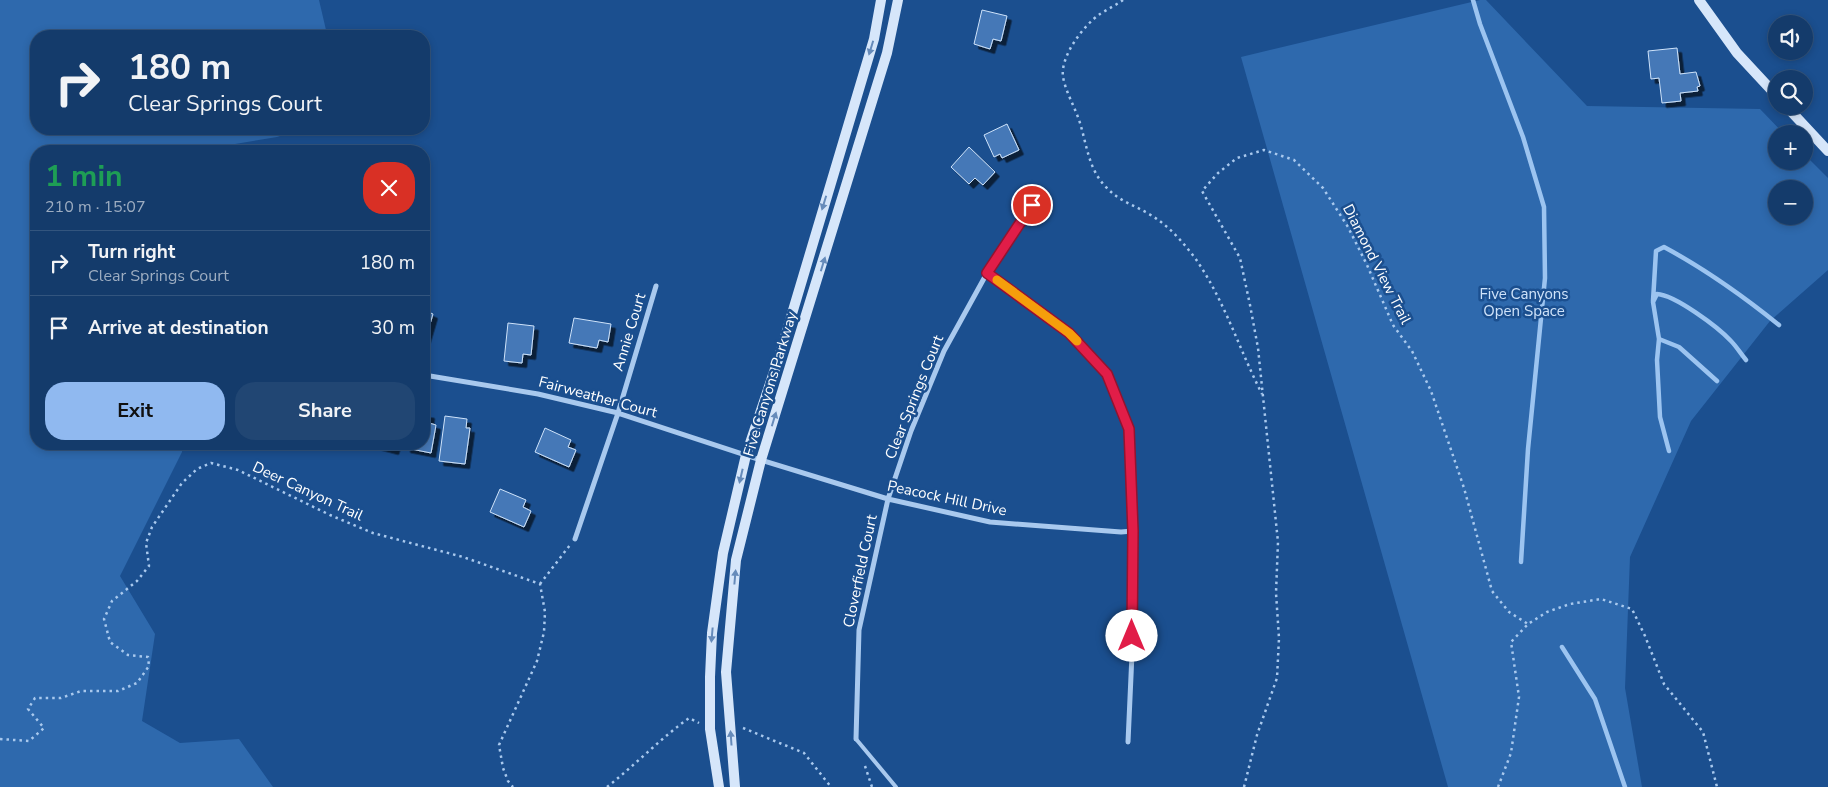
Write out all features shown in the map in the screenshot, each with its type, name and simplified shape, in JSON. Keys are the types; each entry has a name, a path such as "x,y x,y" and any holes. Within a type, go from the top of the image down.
{"main road":[{"name":"Five Canyons Parkway","path":"718,787 710,729 710,677 714,624 723,553 746,455 780,354 874,39 881,0"},
{"name":"Five Canyons Parkway","path":"735,787 726,672 736,560 761,460 887,53 898,0"},
{"path":"1699,0 1737,53 1768,87"},
{"path":"1794,115 1828,151"}],"street":[{"name":"Clear Springs Court","path":"888,499 911,431 944,352 987,273 1032,205"},
{"path":"987,273 1069,333 1107,374 1129,429 1133,531 1132,654 1128,742"},
{"name":"Annie Court","path":"574,539 618,413 656,286"},
{"name":"Fairweather Court","path":"430,376 538,394 618,413 761,460"},
{"name":"Peacock Hill Drive","path":"761,460 888,499 990,522 1120,532 1133,531"},
{"name":"Cloverfield Court","path":"856,739 859,630 888,499"}],"lane":[{"path":"856,739 896,787"}],"path":[{"name":"Diamond View Trail","path":"1123,0 1099,14 1084,29 1068,52 1063,74 1068,96 1080,122 1093,170 1107,188 1125,203 1149,214 1174,232 1195,259 1214,290 1262,395"},
{"name":"Diamond View Trail","path":"1244,787 1257,735 1277,678 1279,638 1276,593 1278,542 1258,348 1240,258 1202,191 1218,173 1237,158 1264,150 1294,160 1323,188 1348,227 1393,325 1412,350 1431,391 1464,488 1492,591 1508,612 1528,624"},
{"name":"Deer Canyon Trail","path":"0,739 29,741 44,728 28,709 35,698 61,698 81,691 118,692 137,683 149,666 148,657 128,655 110,642 104,619 112,601 137,581 149,566 146,543 152,528 169,500 182,483 197,469 211,463 238,470 330,515 373,533 463,557 540,584"},
{"path":"513,787 508,781 503,768 499,745 537,661 544,632 545,612 540,584 574,539"},
{"path":"1498,787 1511,753 1519,697 1510,642 1528,624 1547,612 1570,604 1602,599 1632,609 1664,684 1703,732 1717,787"},
{"path":"607,787 637,763 674,728 689,718 710,729"},
{"path":"730,728 744,728 804,753 831,787"}],"green space":[{"path":"0,0 319,0 326,30 30,30 30,135 283,135 229,145 30,145 30,450 182,450 120,576 155,634 142,721 180,743 239,739 273,787 0,787"},
{"name":"Five Canyons Open Space","path":"1486,0 1587,106 1760,109 1775,125 1768,125 1768,170 1813,170 1813,163 1828,178 1828,270 1770,321 1691,421 1630,557 1625,688 1642,787 1448,787 1241,57"}],"building":[{"path":"982,10 1007,16 1001,41 993,39 990,49 974,44"},
{"path":"1677,48 1680,74 1696,72 1700,86 1697,87 1698,91 1680,93 1681,101 1662,103 1659,78 1651,79 1648,51"},
{"path":"1007,124 1019,150 1002,158 1000,154 994,157 984,135"},
{"path":"969,147 995,172 983,185 975,178 969,184 951,167"},
{"path":"430,313 433,314 430,324"},
{"path":"574,318 611,324 608,342 599,340 597,348 569,343"},
{"path":"508,323 534,326 531,355 523,354 522,363 504,361"},
{"path":"445,416 467,419 466,428 470,428 465,464 439,461"},
{"path":"430,423 436,425 431,453 416,450 430,450"},
{"path":"545,428 571,440 568,447 576,450 569,467 535,452"},
{"path":"500,489 526,500 523,507 531,511 524,527 490,512"}],"waterway":[{"path":"1473,0 1480,24 1523,137 1544,207 1545,278 1528,449 1521,562"},
{"path":"1653,301 1656,251 1664,247 1723,283 1779,325"},
{"path":"1717,381 1679,347 1659,339 1653,302 1657,294 1674,300 1707,320 1731,341 1746,360"},
{"path":"1659,339 1657,360 1660,417 1669,451"},
{"path":"1562,647 1595,699 1625,787"}],"slow traffic":[{"path":"997,280 1069,333 1077,341"}],"route":[{"path":"1032,205 987,273 1069,333 1107,374 1129,429 1133,531 1132,636"}]}
